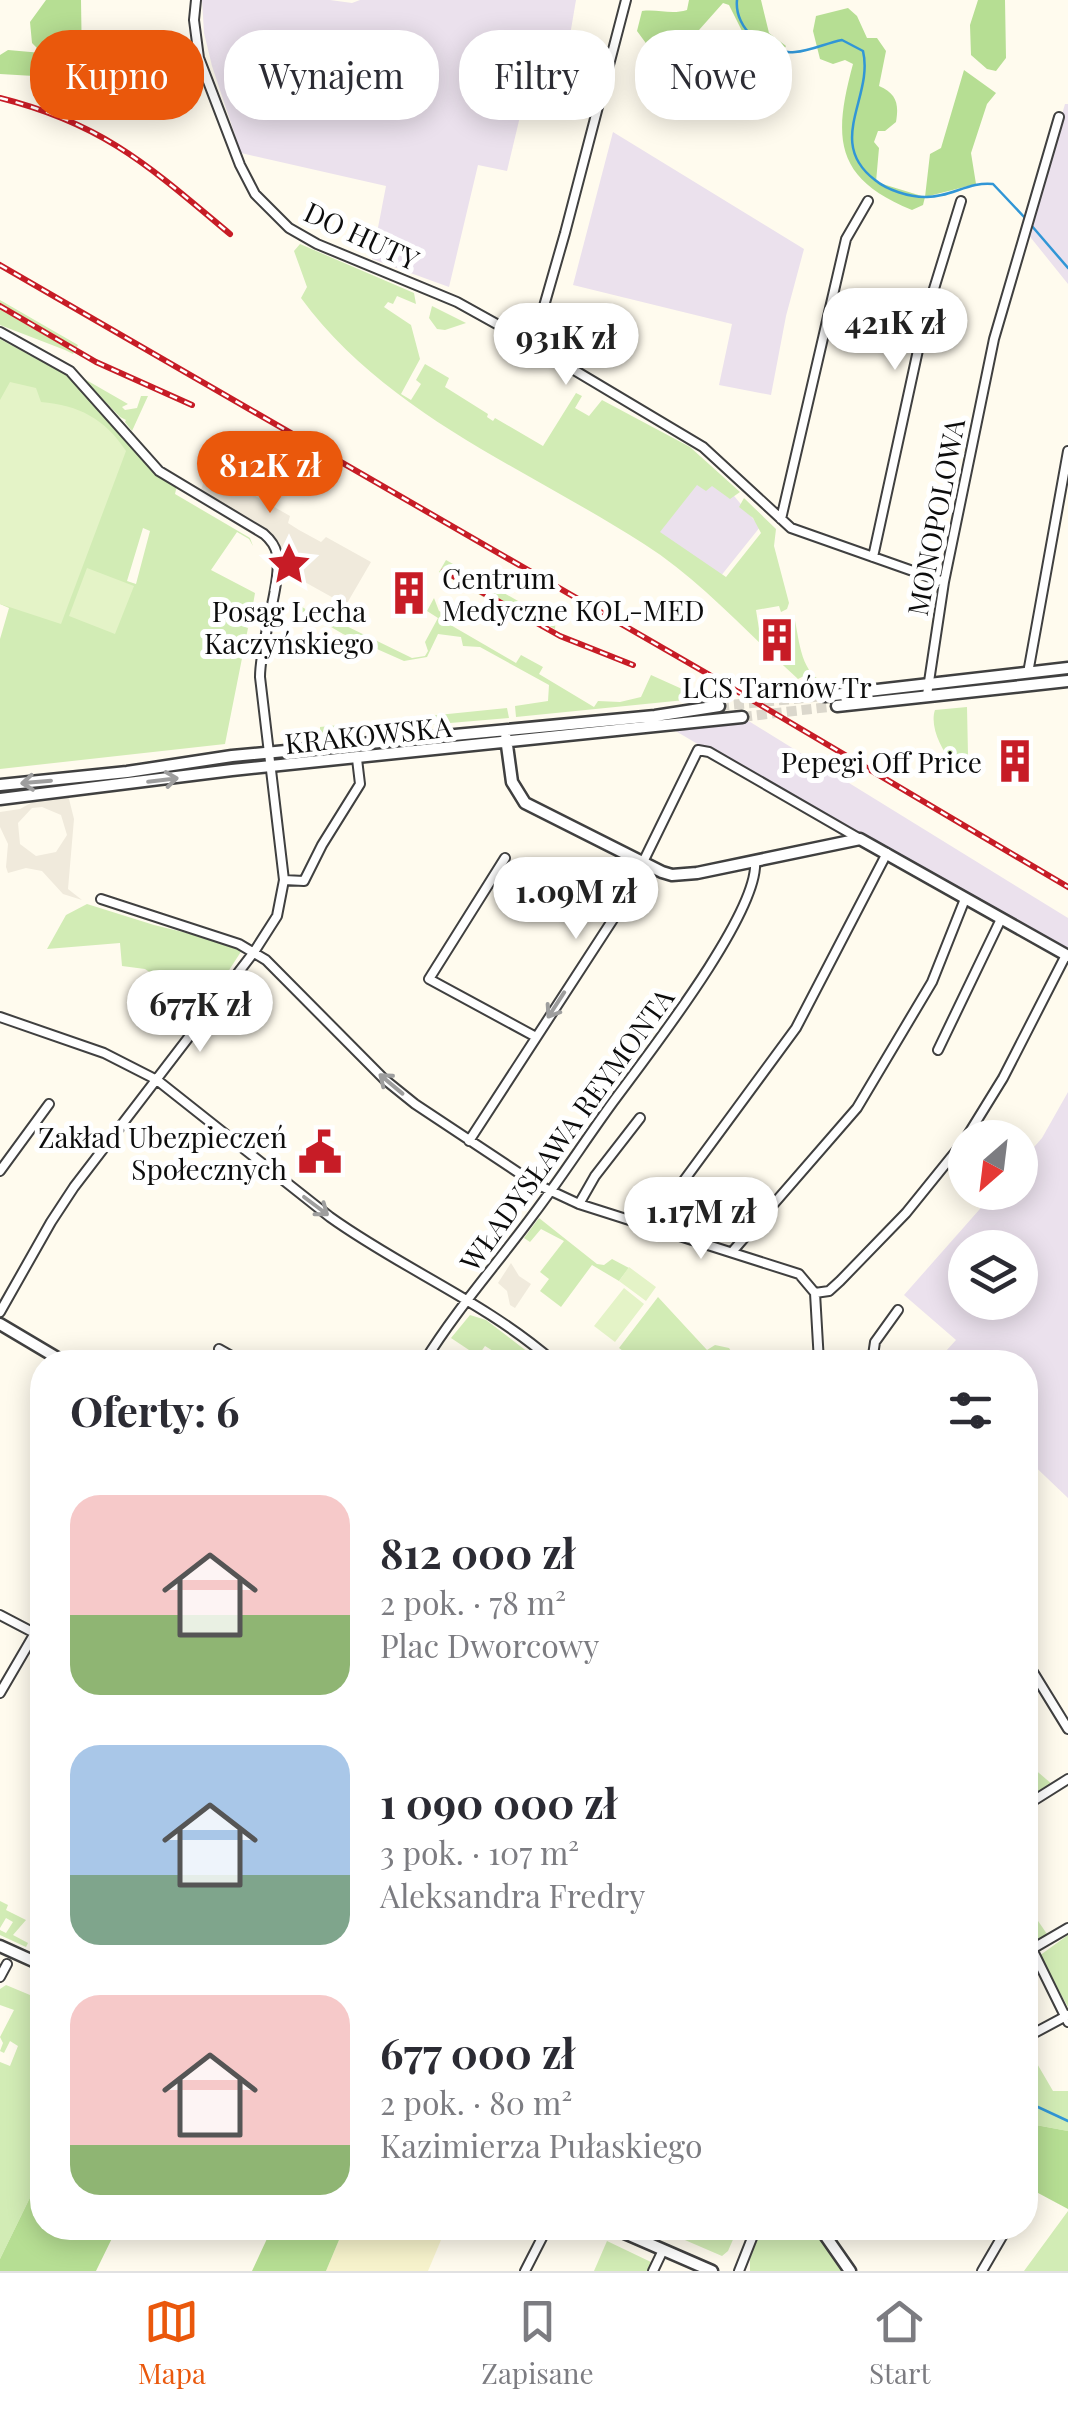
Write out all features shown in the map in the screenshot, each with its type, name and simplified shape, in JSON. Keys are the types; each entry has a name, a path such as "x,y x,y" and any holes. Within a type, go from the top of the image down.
{"street":[{"name":"DO HUTY","path":"196,0 198,58 246,178 268,210 304,238 468,307 703,447 781,519 806,534 944,582"},
{"path":"530,344 565,233 626,0"},
{"name":"MONOPOLOWA","path":"927,690 944,582 1002,304 1059,117"},
{"path":"781,519 846,238 868,201"},
{"path":"873,557 925,318 961,201"},
{"path":"0,332 70,371 151,463 270,539 276,551 276,575 260,660 284,880 276,916 254,952 62,1204 0,1312"},
{"path":"1029,686 1028,672 1068,451"},
{"path":"836,706 1068,668"},
{"path":"825,696 1068,681"},
{"name":"KRAKOWSKA","path":"0,785 232,756 656,716 718,706"},
{"name":"KRAKOWSKA","path":"0,800 742,717"},
{"path":"505,728 512,782 525,803 672,875 860,838"},
{"path":"470,1142 621,907 696,752 701,749 1067,956 978,1120"},
{"path":"284,880 304,881 360,784 357,759"},
{"path":"649,1228 796,1028 887,853"},
{"path":"505,858 429,979 536,1038"},
{"name":"WŁADYSŁAWA REYMONTA","path":"433,1350 692,995 756,876 755,861"},
{"path":"101,899 254,952 384,1079 470,1142 549,1191 649,1228 797,1273 815,1293 818,1350"},
{"path":"732,1252 856,1108 932,982 965,899"},
{"path":"938,1050 1002,919"},
{"path":"0,1017 104,1052 157,1080 338,1223 469,1299 538,1350"},
{"path":"0,1171 50,1104"},
{"path":"579,1204 595,1176 640,1118"},
{"path":"815,1293 829,1291 840,1281 906,1213 948,1161"},
{"path":"874,1350 875,1342 898,1310"},
{"path":"0,1324 44,1350"},
{"path":"0,1614 30,1630"},
{"path":"0,1693 30,1648"},
{"path":"1038,1679 1068,1729"},
{"path":"1038,1798 1068,1780"},
{"path":"1038,1942 1068,1928"},
{"path":"0,1946 30,1960"},
{"path":"0,1976 6,1964"},
{"path":"1038,1965 1067,2018 1038,2032"},
{"path":"525,2271 540,2240"},
{"path":"641,2240 712,2271"},
{"path":"738,2271 751,2240"},
{"path":"830,2240 850,2271"},
{"path":"982,2271 1000,2240"},
{"path":"653,2271 663,2250"}],"shaded area":[{"path":"202,0 352,3 576,0 571,30 459,30 459,120 519,120 507,171 478,165 449,287 372,259 386,186 241,153 230,120 439,120 439,30 224,30 224,102 204,30"},
{"path":"1068,104 1068,284 1027,233"},
{"path":"613,132 804,249 771,395 719,385 732,324 573,285"},
{"path":"709,466 760,527 720,577 658,532"},
{"path":"208,469 290,516 288,523 299,530 321,542 326,537 371,562 346,605 285,571 274,537 200,493"},
{"path":"742,717 1068,918 1068,952 851,834 667,726"},
{"path":"68,795 74,819 68,889 82,900 63,894 42,871 26,868 8,873 8,844 0,827 0,812 20,809 36,800","holes":["42,807 61,815 67,835 56,852 36,856 20,844 18,823 32,808"]},
{"path":"1068,1092 1068,1498 1038,1469 1038,1350 947,1350 956,1340 904,1295 948,1245 948,1320 1038,1320 1038,1230 961,1230 979,1210 1038,1210 1038,1143"},
{"path":"511,1263 519,1276 531,1284 515,1308 498,1283"},
{"path":"339,2240 441,2240 428,2271 326,2271"}],"green space":[{"path":"46,0 81,0 81,30 31,30 30,22"},
{"path":"689,0 761,0 768,30 742,30 729,5 723,3 699,30 637,30 642,11 687,10"},
{"path":"978,0 1005,0 1006,58 996,71 987,69 971,55 970,25"},
{"path":"848,8 857,16 867,38 877,38 886,51 879,86 890,92 897,105 896,122 885,131 878,131 874,142 879,148 876,182 925,197 923,205 912,210 867,184 846,153 843,114 853,64 820,59 813,31 816,16"},
{"path":"8,50 30,52 30,76 0,74 0,55"},
{"path":"964,70 996,93 987,104 971,153 976,184 925,197 930,154 941,148"},
{"path":"300,244 414,293 416,304 397,296 393,304 388,302 384,307 411,325 420,359 401,394 411,400 421,384 416,380 425,364 449,378 445,387 488,414 487,417 543,446 576,393 582,396 575,408 589,416 602,400 690,447 740,492 730,499 712,486 706,491 697,485 660,532 726,577 761,533 753,518 739,507 744,498 776,529 774,546 789,603 781,612 779,606 756,610 760,635 778,656 781,653 786,657 792,650 788,646 791,643 781,633 778,620 794,616 807,666 819,680 829,684 808,686 808,674 798,679 705,591 665,559 461,436 416,407 374,375 301,298 307,287 294,251"},
{"path":"0,300 78,345 73,354 0,325"},
{"path":"432,306 466,323 437,329 429,318"},
{"path":"0,339 72,378 154,474 177,485 175,494 250,538 253,546 237,532 211,570 255,593 250,622 245,627 248,628 225,744 0,769 0,639 9,608 0,604","holes":["143,528 150,531 136,584 127,581"]},
{"path":"81,377 128,404 122,407 125,410 137,408 141,396 148,396 132,431 126,420"},
{"path":"10,382 36,388 41,402 67,406 90,416 109,430 126,451 61,624 0,604 0,400"},
{"path":"446,560 548,618 556,618 555,629 509,603 501,607 439,572"},
{"path":"87,568 134,586 115,634 69,616"},
{"path":"434,598 439,611 445,614 442,620 516,663 521,655 543,667 539,674 594,707 598,701 620,702 641,697 651,675 691,693 685,693 685,700 516,717 515,706 548,701 549,685 480,647 463,646 461,637 438,634 427,657 404,661 309,614 307,622 299,620 302,607 412,658 425,656 425,642 438,618 427,611"},
{"path":"967,707 968,755 959,768 939,741 934,717 935,710"},
{"path":"507,708 509,718 320,734 320,727"},
{"path":"87,904 244,947 204,1009 145,969 122,966 120,943 47,949 66,915"},
{"path":"539,1218 597,1264 604,1265 612,1259 629,1268 619,1281 592,1265 561,1307 540,1291 549,1279 540,1272 564,1241 541,1229 530,1242 524,1238"},
{"path":"629,1267 656,1287 646,1301 619,1281"},
{"path":"624,1288 644,1304 615,1342 594,1326"},
{"path":"658,1297 707,1350 622,1350 619,1348"},
{"path":"470,1315 486,1320 525,1350 492,1350 485,1346 482,1350 469,1350 451,1338"},
{"path":"715,1345 730,1350 707,1350"},
{"path":"1038,1772 1053,1785 1038,1793"},
{"path":"0,1901 8,1905 6,1910 26,1920 13,1935 28,1943 26,1947 0,1935 0,1930 6,1933 13,1922 6,1918 0,1928"},
{"path":"1038,1921 1047,1934 1038,1941"},
{"path":"1068,1935 1068,2007 1039,1956"},
{"path":"6,1985 30,1995 30,2198 0,2259 0,2062 10,2066 18,2046 10,2041 4,2053 0,2051 0,2037 14,2010 0,2005 0,1989"},
{"path":"1038,2065 1053,2091 1068,2091 1068,2131 1038,2125"},
{"path":"1038,2125 1068,2131 1068,2209 1038,2193"},
{"path":"30,2198 30,2240 111,2240 96,2271 0,2271 0,2259"},
{"path":"1068,2211 1068,2271 1024,2271"},
{"path":"266,2240 339,2240 326,2271 252,2271"},
{"path":"685,2240 733,2240 722,2256"},
{"path":"757,2240 822,2240 843,2271 750,2271"},
{"path":"607,2241 653,2263 649,2271 594,2271"}],"waterway":[{"path":"737,0 737,11 746,30 763,45 784,52 801,51 842,40 863,51 865,68 852,135 861,165 875,180 899,192 925,197 993,184 1026,219"},
{"path":"1031,225 1068,268"},
{"path":"1038,2107 1068,2121"}],"tunnel":[{"path":"719,706 825,696"},
{"path":"742,717 837,706"}],"railway":[{"path":"0,98 69,121 97,135 149,168 230,234"},
{"path":"0,265 1068,887"},
{"path":"0,306 96,362 192,405"},
{"path":"444,571 560,636 633,665"}],"place":[{"name":"Posąg Lecha Kaczyńskiego","path":"289,564"},
{"name":"Centrum Medyczne KOL-MED","path":"409,593"},
{"name":"LCS Tarnów Tr","path":"777,640"},
{"name":"Pepegi Off Price","path":"1015,761"},
{"name":"Zakład Ubezpieczeń Społecznych","path":"320,1152"}]}
